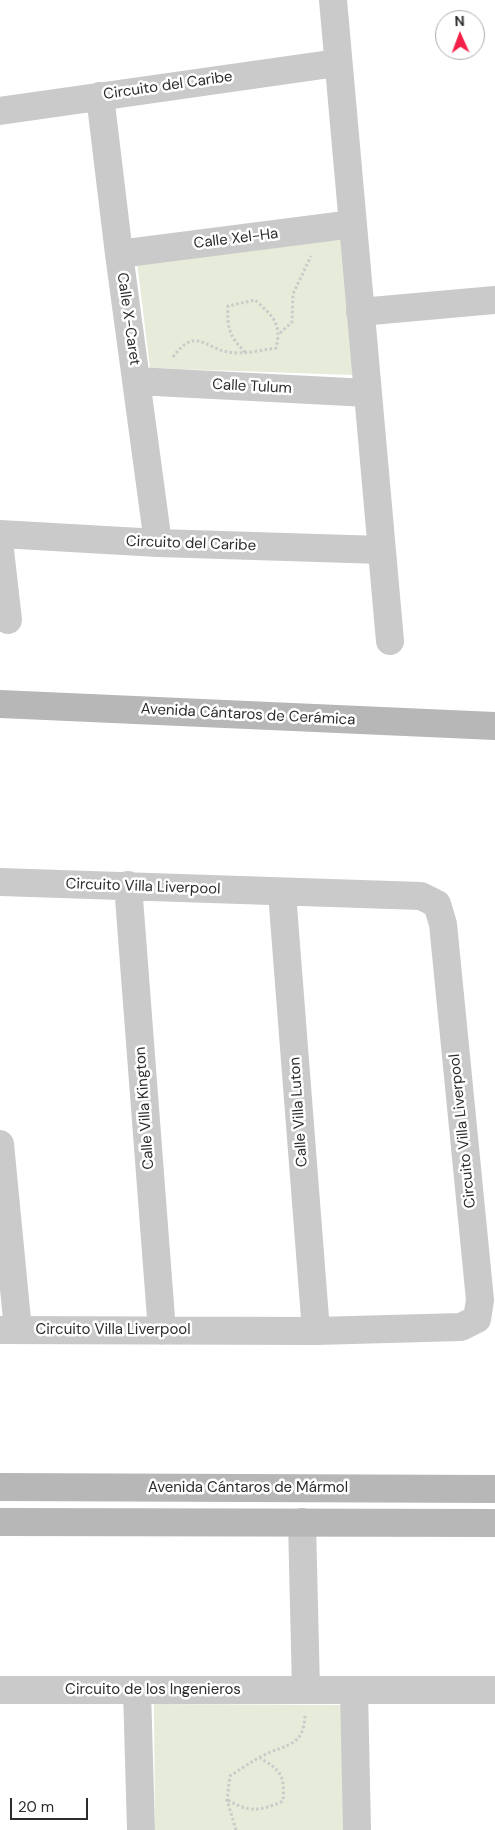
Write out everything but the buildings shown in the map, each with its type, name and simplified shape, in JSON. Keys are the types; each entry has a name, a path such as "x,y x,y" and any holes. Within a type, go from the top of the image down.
{"street":[{"path":"332,0 347,225 360,312 390,641"},
{"name":"Circuito del Caribe","path":"0,111 337,62"},
{"name":"Calle X-Caret","path":"100,96 158,543"},
{"name":"Calle Xel-Ha","path":"119,254 347,225"},
{"path":"360,312 495,300"},
{"name":"Calle Tulum","path":"136,381 368,393"},
{"name":"Circuito del Caribe","path":"0,534 158,543 382,550"},
{"path":"0,550 8,620"},
{"name":"Avenida Cántaros de Cerámica","path":"0,704 495,726"},
{"name":"Circuito Villa Liverpool","path":"0,882 421,896 437,904 443,924 480,1300 477,1319 461,1327 316,1331 9,1330"},
{"name":"Calle Villa Kington","path":"128,885 162,1331"},
{"name":"Calle Villa Luton","path":"282,892 316,1331"},
{"path":"0,1144 9,1330"},
{"name":"Avenida Cántaros de Mármol","path":"0,1486 495,1489"},
{"path":"0,1522 495,1523"},
{"path":"302,1522 306,1690"},
{"name":"Circuito de los Ingenieros","path":"0,1690 495,1690"},
{"path":"137,1690 141,1830"},
{"path":"354,1690 357,1830"}],"path":[{"path":"165,383 166,366 181,345 202,340 227,352 276,348 280,333 292,322 293,294 310,257 347,225"},
{"path":"245,352 233,339 227,323 228,306 255,300 271,314 280,333"},
{"path":"236,1830 227,1800 230,1776 259,1757 290,1746 305,1728 306,1690"},
{"path":"227,1800 242,1808 258,1809 266,1809 283,1801 284,1784 277,1768 259,1757"}],"green space":[{"path":"343,233 353,375 150,368 137,262"},
{"path":"154,1704 343,1705 347,1830 155,1830"}]}
